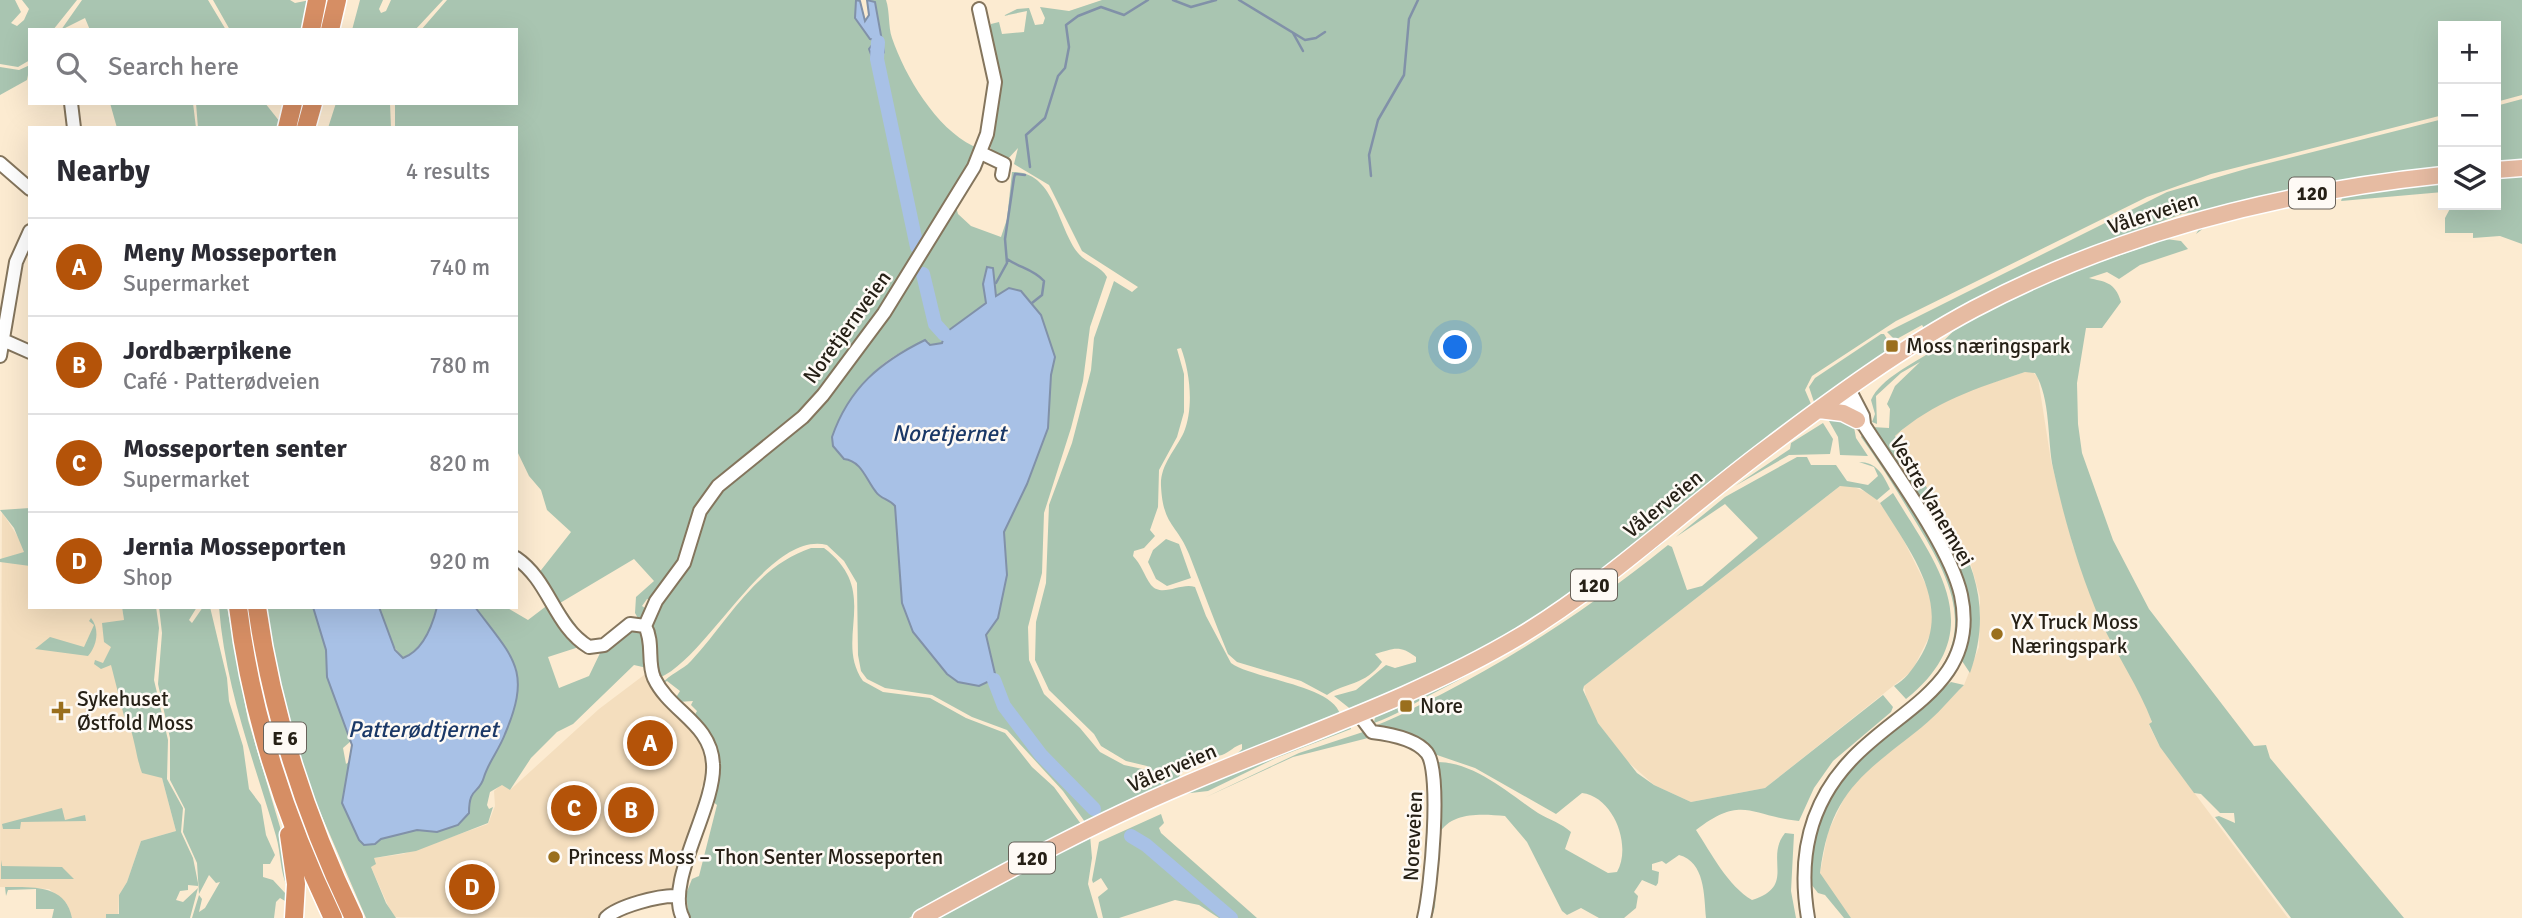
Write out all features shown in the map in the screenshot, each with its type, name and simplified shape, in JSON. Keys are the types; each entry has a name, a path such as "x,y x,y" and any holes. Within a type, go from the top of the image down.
{"highway":[{"path":"311,28 317,0"},
{"path":"331,28 337,0"},
{"path":"307,126 312,105"},
{"name":"E 6","path":"238,609 251,688 281,791 333,918"},
{"name":"E 6","path":"257,609 271,684 293,766 320,841 354,918"},
{"name":"E 6","path":"281,791 295,876 295,918"}],"main road":[{"path":"2501,170 2522,168"},
{"name":"Vålerveien","path":"921,918 1080,832 1187,784 1360,716 1482,658 1555,614 1819,410 1972,310 2054,272 2154,233 2286,198 2438,176"},
{"path":"1819,410 1843,413 1861,422"}],"street":[{"name":"Noretjernveien","path":"645,626 656,601 684,563 695,525 709,498 718,486 803,416 822,395 884,313 958,203 981,153 995,74 979,9"},
{"path":"71,105 74,126"},
{"path":"981,153 1004,164 1002,175"},
{"path":"0,163 28,187"},
{"path":"0,356 6,278 28,235"},
{"path":"3,341 28,351"},
{"name":"Vestre Vanemvei","path":"1808,918 1803,860 1809,829 1818,806 1855,756 1940,684 1954,659 1962,624 1961,596 1950,564 1845,392"},
{"path":"518,560 533,572 563,621 589,647 604,645 630,624 645,626 654,677 705,734 713,763 713,776 679,907 656,900 619,908 606,918"},
{"name":"Noreveien","path":"1360,716 1372,732 1397,737 1419,747 1428,754 1432,765 1435,791 1430,880 1424,918"}],"shaded area":[{"path":"2025,372 2033,372 2038,378 2051,461 2073,546 2100,619 2145,702 2152,723 2149,725 2160,747 2288,918 1851,918 1824,882 1820,873 1828,832 1848,790 1871,765 1924,725 1964,685 1979,647 1980,597 1969,558 1895,436 1919,416 1958,394"},
{"path":"1849,485 1871,494 1880,503 1900,533 1927,587 1933,607 1932,631 1912,671 1765,788 1691,802 1654,785 1626,760 1598,723 1588,706 1584,686 1840,486"},
{"name":"Sykehuset Østfold Moss","path":"2,512 28,553 28,609 122,609 124,620 109,624 124,716 162,778 176,831 141,841 127,882 119,895 118,918 72,918 67,904 49,889 0,887"},
{"path":"648,672 695,729 707,749 707,779 701,787 703,795 675,888 605,913 599,918 393,917 371,867 374,858 403,854 488,824 495,806 494,791 502,784 510,790 599,709"}],"green space":[{"path":"0,0 15,0 21,12 11,23 17,26 24,20 29,9 22,0 77,0 55,28 28,28 28,61 18,67 0,64"},
{"path":"82,0 208,0 225,28 89,28 85,18 62,28"},
{"path":"213,0 290,0 295,3 310,0 303,28 229,28"},
{"path":"360,0 383,0 379,9 381,13 386,11 391,0 443,0 417,28 353,28"},
{"path":"447,0 856,0 855,18 870,39 876,40 873,46 880,59 884,52 872,0 886,0 892,38 923,100 959,138 973,146 979,144 892,294 809,405 720,479 682,555 653,600 647,599 642,606 648,610 644,619 639,620 635,613 636,597 654,581 634,559 560,603 576,625 572,628 538,574 571,532 547,510 541,490 529,476 518,453 518,126 395,126 395,105 518,105 518,28 423,28"},
{"path":"1102,0 2522,0 2522,95 2501,101 2501,21 2438,21 2438,116 2211,174 2147,197 1896,321 1812,376 1805,390 1811,404 1630,552 1504,640 1353,711 1334,696 1356,690 1386,665 1395,668 1416,662 1416,657 1400,649 1375,654 1382,662 1375,670 1362,680 1327,695 1301,681 1237,662 1228,654 1189,554 1168,517 1162,499 1163,471 1184,432 1189,412 1187,368 1181,348 1177,349 1184,374 1184,412 1177,437 1159,470 1158,507 1150,530 1155,536 1144,548 1134,551 1133,556 1155,589 1195,587 1206,616 1231,663 1323,696 1334,704 1340,714 1233,758 1242,749 1242,744 1239,745 1222,755 1191,765 1178,779 1166,784 1147,766 1126,761 1101,746 1094,734 1049,690 1035,660 1036,622 1046,583 1049,505 1072,443 1091,370 1094,338 1114,281 1132,292 1138,287 1082,251 1049,185 1014,164 1018,148 1006,161 993,154 989,144 1000,80 989,32 991,24 999,22 1002,34 1024,32 1027,11 1003,16 1017,9 1029,8 1035,25 1043,24 1045,18 1040,7 1069,11"},
{"path":"28,66 27,80 0,95 0,67 19,70"},
{"path":"2522,99 2522,163 2501,165 2501,105"},
{"path":"111,105 193,105 196,126 116,126"},
{"path":"196,105 267,105 280,122 279,126 198,126"},
{"path":"335,105 390,105 391,126 329,126"},
{"path":"2438,120 2438,171 2182,214 2141,229 2137,234 1924,328 1922,325 1895,340 1887,332 2167,192 2249,168"},
{"path":"1012,172 1026,174 1046,190 1078,253 1107,277 1090,327 1083,381 1071,428 1044,513 1042,573 1028,627 1029,660 1044,694 1080,728 1100,752 1124,765 1147,770 1163,786 1085,822 1063,791 1007,730 972,717 932,695 885,688 867,679 861,671 858,655 857,583 844,561 827,545 805,546 783,556 761,575 678,666 659,678 652,622 705,510 720,490 783,438 956,207 958,214 971,226 1001,237 1007,219","holes":["946,338 871,453 836,427 851,398 873,373 899,353 928,341 929,344 940,344"]},
{"path":"2522,172 2522,244 2500,236 2473,238 2473,233 2445,233 2445,218 2449,210 2501,210 2501,174"},
{"path":"2438,180 2438,192 2341,201 2343,195 2279,206 2209,224 2196,234 2203,223 2232,215 2352,191"},
{"path":"2166,239 2181,241 2188,249 2140,265 2119,279 2107,272 2089,278 2112,286 2121,302 2102,328 2086,328 2077,383 2082,453 2113,540 2149,609 2254,746 2266,745 2270,758 2404,918 2291,918 2215,817 2219,816 2235,823 2234,813 2220,813 2201,794 2194,793 2160,747 2149,724 2152,722 2147,709 2101,622 2079,566 2057,487 2044,395 2035,373 2025,372 1956,397 1910,424 1895,436 1905,453 1898,459 1900,464 1897,465 1872,427 1889,428 1890,409 1887,404 1895,386 1920,362 1901,373 1876,396 1877,424 1872,422 1875,414 1871,400 1882,385 1936,348 1960,326 2034,287"},
{"path":"1884,334 1892,347 1814,402 1809,387 1815,378"},
{"path":"1836,417 1854,427 1856,438 1868,456 1840,455 1838,437 1829,421"},
{"path":"1823,423 1833,439 1830,454 1789,455 1735,486 1790,449 1791,443"},
{"path":"1863,433 1929,533 1955,591 1957,627 1951,652 1941,672 1913,701 1911,700 1933,678 1947,656 1954,634 1950,589 1928,543 1861,437"},
{"path":"1797,457 1807,457 1811,465 1836,465 1847,481 1868,485 1878,476 1874,467 1882,474 1890,489 1877,500 1860,488 1840,486 1584,686 1583,690 1598,723 1637,773 1654,785 1691,802 1765,788 1883,695 1893,707 1891,712 1833,761 1814,788 1799,821 1736,810 1712,819 1696,830 1728,878 1752,900 1773,887 1777,880 1779,843 1785,833 1794,834 1791,891 1796,918 1706,918 1702,880 1694,865 1679,855 1666,864 1662,861 1652,864 1652,870 1659,872 1658,883 1656,886 1642,880 1634,892 1638,896 1636,908 1624,918 1599,918 1581,908 1567,915 1562,911 1527,842 1505,816 1487,815 1468,816 1451,821 1439,834 1435,907 1432,918 1426,918 1434,766 1438,762 1478,773 1538,813 1563,826 1571,832 1565,849 1608,873 1617,872 1621,861 1621,837 1611,813 1593,796 1582,793 1556,814 1475,768 1437,755 1377,725 1440,695 1529,644 1586,607 1668,545 1672,547 1687,590 1702,586 1758,538 1725,504 1676,537 1725,497"},
{"path":"1908,471 1910,475 1916,471 1948,520 1940,521 1926,513 1902,475"},
{"path":"1893,493 1939,571 1948,597 1951,622 1946,648 1932,673 1906,699 1894,686 1902,681 1919,659 1929,639 1932,618 1924,578 1880,503"},
{"path":"28,508 28,566 0,562 0,559 24,552 14,528 0,510"},
{"path":"1954,531 1970,566 1979,600 1979,636 1970,673 1962,661 1966,634 1947,545"},
{"path":"1166,539 1179,544 1191,578 1167,586 1156,579 1148,562 1153,550"},
{"path":"1662,540 1665,541 1603,589 1520,645 1374,723 1375,717 1410,703"},
{"path":"811,548 824,548 841,565 850,581 854,598 852,648 855,665 863,681 883,692 930,698 966,718 1005,733 1032,767 1054,787 1081,824 909,918 689,918 686,894 692,879 699,876 717,805 712,801 720,759 693,718 697,711 691,705 693,701 678,702 675,699 680,691 667,681 662,684 691,661 758,581 791,557"},
{"path":"549,604 582,646 548,657 559,688 589,676 602,649 625,629 642,629 647,668 634,665 573,724 557,732 531,758 510,790 502,785 490,792 487,805 489,809 493,807 488,823 416,851 374,858 376,864 371,867 386,903 396,918 366,918 304,775 277,678 265,609 314,609 353,727 351,741 343,748 346,764 350,761 476,788 481,785 473,609 509,609 528,620"},
{"path":"122,609 156,609 159,628 154,680 168,740 167,779 183,808 181,832 193,858 198,883 198,886 188,885 188,890 180,891 176,900 183,902 198,888 190,918 106,918 106,914 119,914 119,895 127,882 141,841 176,831 162,778 142,773 111,665 101,669 94,664 95,660 103,663 111,647 104,642 102,623 124,620"},
{"path":"159,609 196,609 189,620 192,623 202,609 210,609 227,678 229,701 243,746 249,789 261,805 266,835 275,855 270,864 263,864 263,877 273,880 285,893 288,889 276,836 227,666 219,609 227,609 248,720 283,837 293,900 285,901 280,898 276,902 274,918 192,918 199,895 202,899 199,912 205,908 220,882 216,883 209,875 199,894 197,863 183,832 185,809 170,780 170,738 158,684 162,633"},
{"path":"364,609 440,609 435,613 424,640 403,658"},
{"path":"91,618 96,627 96,637 88,656 35,649 50,637 84,647 94,625 89,621"},
{"path":"1951,682 1964,685 1928,722 1866,772 1841,804 1832,823 1820,873 1851,918 1844,918 1825,895 1818,893 1811,884 1808,855 1825,803 1857,760"},
{"path":"1350,725 1351,729 1276,758 1208,791 1182,794"},
{"path":"1363,732 1368,738 1293,757 1204,798 1299,753"},
{"path":"62,808 65,820 85,815 86,821 21,822 20,829 3,829 2,824"},
{"path":"1161,814 1164,823 1159,828 1161,833 1257,918 1219,918 1199,905 1175,900 1119,918 1103,918 1098,897 1108,889 1101,878 1093,883 1092,880 1099,842"},
{"path":"1090,835 1092,858 1088,884 1098,918 933,918"},
{"path":"1,860 2,866 62,867 74,879 1,879"},
{"path":"5,887 36,888 55,893 69,907 72,918 52,918 54,909 36,909 36,889 8,890 6,896"}],"water":[{"path":"856,0 860,1 865,21 869,15 867,0 875,2 884,52 880,59 872,57 869,49 876,40 870,39 855,18"},
{"name":"Noretjernet","path":"987,267 993,268 996,296 1009,288 1021,291 1041,315 1055,357 1051,375 1048,428 1027,484 1004,532 1007,575 998,618 986,635 996,678 979,686 958,682 947,674 913,632 902,603 895,506 878,494 855,463 844,459 833,446 832,437 847,404 880,367 925,340 930,345 942,343 945,333 986,303 983,284"},
{"name":"Patterødtjernet","path":"314,609 380,609 395,650 403,658 421,644 436,609 477,609 500,640 515,666 518,679 513,712 482,783 472,794 469,813 458,825 437,832 417,830 381,839 375,844 364,845 359,840 342,803 352,745 327,677 326,650"}],"waterway":[{"path":"1030,167 1026,135 1045,118 1058,76 1065,68 1069,47 1066,25 1078,16 1101,7 1124,15 1148,0"},
{"path":"1173,0 1191,7 1216,0"},
{"path":"1239,0 1305,40 1316,38 1325,32"},
{"path":"1371,176 1369,155 1378,120 1404,75 1409,19 1418,0"},
{"path":"1293,33 1303,51"},
{"path":"878,42 877,59 917,247"},
{"path":"996,283 1007,263 1005,239 1015,174 1025,175"},
{"path":"1007,259 1044,281 1042,295 1032,303"},
{"path":"923,274 935,324 944,334"},
{"path":"994,680 1004,706 1041,755 1094,809"},
{"path":"1131,836 1146,845 1231,918"}],"place":[{"name":"Moss næringspark","path":"1892,346"},
{"name":"YX Truck Moss Næringspark","path":"1997,634"},
{"name":"Nore","path":"1406,706"},
{"name":"Sykehuset Østfold Moss","path":"61,711"},
{"name":"Meny Mosseporten","path":"650,743"},
{"name":"Mosseporten senter","path":"574,808"},
{"name":"Jordbærpikene","path":"631,810"},
{"name":"Princess Moss – Thon Senter Mosseporten","path":"554,857"},
{"name":"Jernia Mosseporten","path":"472,887"}]}
